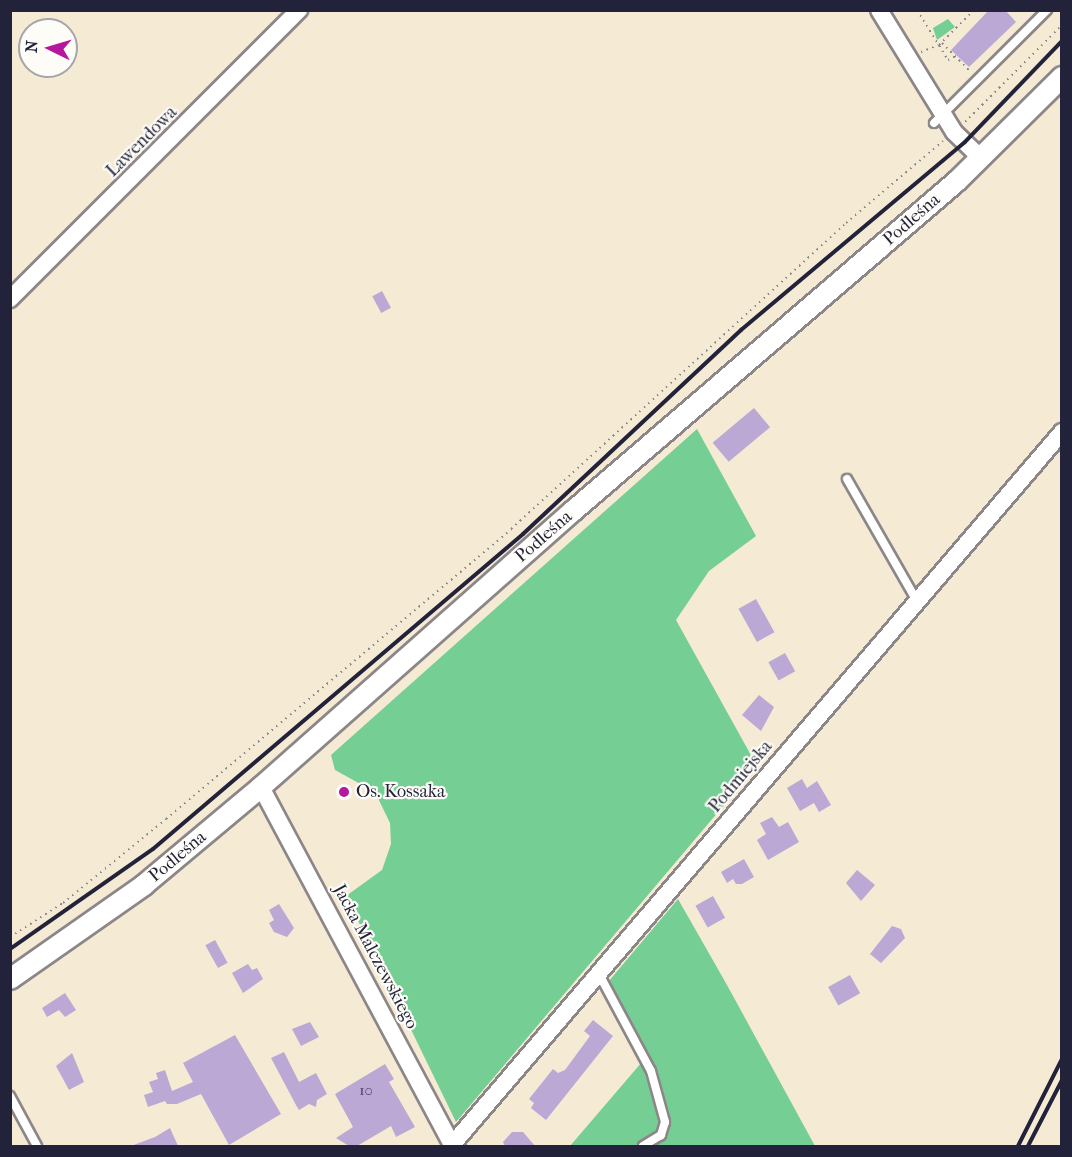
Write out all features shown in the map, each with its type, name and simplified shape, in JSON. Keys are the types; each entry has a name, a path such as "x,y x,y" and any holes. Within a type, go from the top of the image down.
{"street":[{"name":"Lawendowa","path":"10,299 299,10"},
{"path":"879,10 938,118 981,158"},
{"name":"Podleśna","path":"10,979 144,885 261,787 981,158 1062,77"},
{"name":"Podmiejska","path":"452,1146 600,976 916,601 1062,432"},
{"name":"Jacka Malczewskiego","path":"261,787 452,1146"}],"lane":[{"path":"938,118 1047,10"},
{"path":"847,479 916,601"},
{"path":"600,976 651,1071 665,1122 661,1135 643,1146"},
{"path":"10,1096 37,1146"}],"path":[{"path":"917,10 941,44 948,60 956,56"},
{"path":"917,55 941,44 974,10"},
{"path":"10,938 63,903 166,819 511,529 846,223 987,104 1062,25"},
{"path":"941,44 956,56 972,77"}],"green space":[{"path":"948,19 955,27 937,40 933,28"},
{"path":"697,429 756,536 709,571 676,620 757,766 456,1122 346,896 382,870 391,844 390,823 375,792 335,770 331,755"},
{"path":"678,899 815,1146 570,1146 642,1062 603,988"}],"building":[{"path":"989,10 1005,10 1016,22 969,67 951,50"},
{"path":"382,291 391,308 381,313 372,296"},
{"path":"754,408 770,427 729,462 713,443"},
{"path":"756,599 774,632 757,642 739,609"},
{"path":"785,653 795,671 779,681 768,662"},
{"path":"759,695 774,707 761,731 742,715"},
{"path":"802,779 807,788 817,781 831,805 819,812 814,803 800,811 787,788"},
{"path":"772,817 779,827 788,822 799,842 768,860 757,840 766,834 760,823"},
{"path":"744,859 754,877 742,884 736,884 733,879 727,883 721,872"},
{"path":"857,870 875,885 861,901 846,883"},
{"path":"713,896 725,918 708,928 696,906"},
{"path":"279,904 294,928 287,937 274,932 269,923 274,920 269,910"},
{"path":"892,926 901,929 905,938 881,963 870,954"},
{"path":"215,940 228,963 218,968 205,945"},
{"path":"248,964 252,970 257,968 263,979 243,993 232,973"},
{"path":"850,975 860,993 838,1005 828,987"},
{"path":"65,993 76,1010 65,1017 59,1010 47,1017 42,1008"},
{"path":"593,1020 613,1036 546,1120 531,1108 534,1103 529,1099 553,1069 558,1073 565,1070 590,1036 584,1031"},
{"path":"310,1022 319,1037 301,1046 292,1029"},
{"path":"235,1035 281,1114 229,1145 201,1094 177,1104 167,1104 165,1101 148,1107 144,1095 153,1092 149,1082 158,1079 156,1073 165,1070 172,1091 193,1082 183,1063"},
{"path":"284,1052 299,1082 316,1073 327,1094 317,1100 316,1107 309,1104 299,1110 296,1105 271,1058"},
{"path":"72,1053 84,1082 69,1090 56,1066"},
{"path":"385,1064 394,1079 389,1082 415,1127 396,1137 391,1126 357,1146 349,1146 336,1138 353,1127 335,1094"},
{"path":"170,1128 178,1146 131,1146 155,1137"},
{"path":"512,1132 523,1132 535,1146 505,1146 503,1142"}],"railway":[{"path":"10,949 153,849 523,534 741,330 965,142 1062,41"},
{"path":"1018,1146 1062,1059"},
{"path":"1028,1146 1062,1080"}],"place":[{"name":"Os. Kossaka","path":"344,792"}]}
